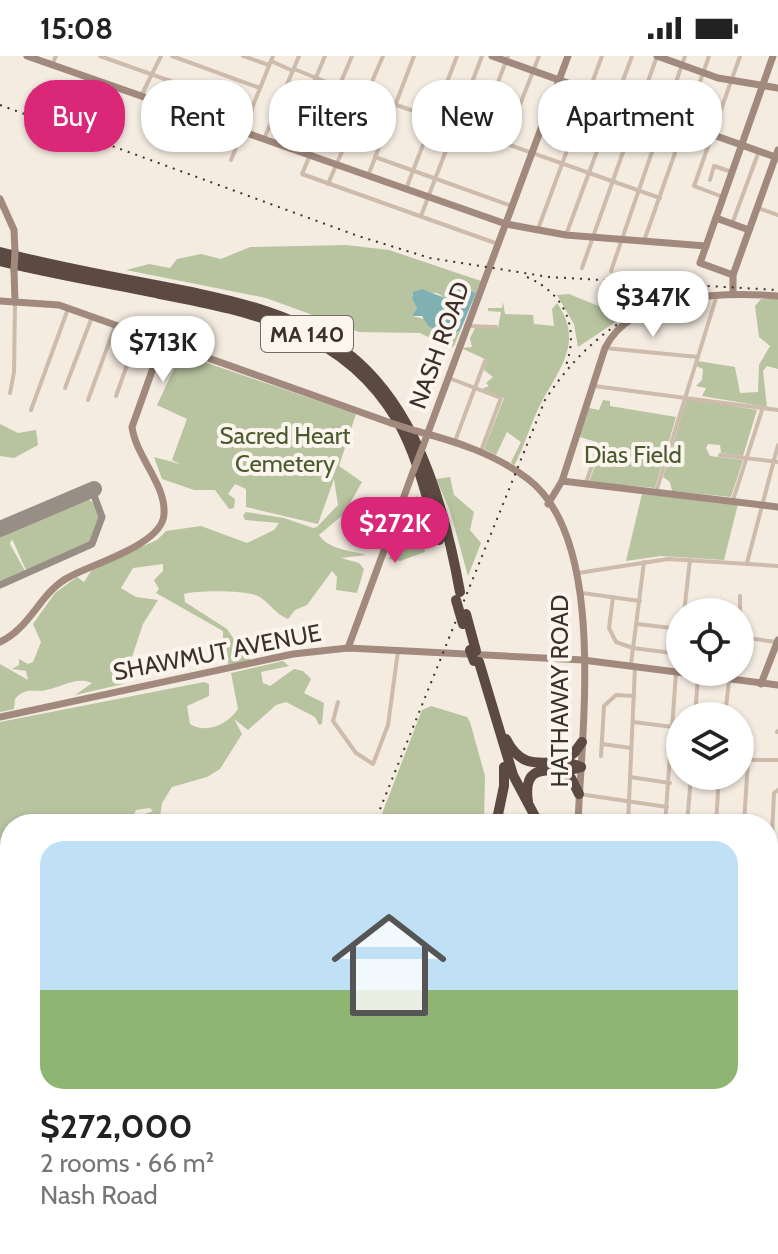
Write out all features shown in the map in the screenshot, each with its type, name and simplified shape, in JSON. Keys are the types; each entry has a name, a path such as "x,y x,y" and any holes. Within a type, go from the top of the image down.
{"highway":[{"name":"MA 140","path":"1,259 252,304 291,317 340,345 383,386 413,435 431,483 504,767 527,814"},
{"name":"MA 140","path":"475,656 509,766 532,814"},
{"path":"491,700 514,752 532,762 556,767 571,778 579,794"},
{"path":"556,767 571,756 582,742"},
{"path":"497,814 504,767"},
{"path":"530,811 527,791 532,777 545,769 581,767"}],"main road":[{"path":"27,56 141,96"},
{"path":"492,56 559,80"},
{"name":"NASH ROAD","path":"559,80 568,56"},
{"path":"657,56 702,73 778,88"},
{"path":"733,275 700,263 773,56"},
{"path":"253,135 269,141"},
{"name":"NASH ROAD","path":"348,648 538,137"},
{"path":"722,138 777,155 733,275 733,293"},
{"path":"299,152 506,224 566,235 706,246"},
{"path":"0,199 11,221 15,252 15,302"},
{"path":"716,218 749,230"},
{"path":"15,288 29,302"},
{"path":"548,504 562,481 605,348 618,330 648,312 681,301 733,293 778,296"},
{"name":"HATHAWAY ROAD","path":"0,301 29,302 92,317 481,452 526,478 548,504 566,537 582,593 582,742 578,814"},
{"path":"0,642 22,629 62,581 147,540 160,528 164,505 133,433 135,415 162,343"},
{"path":"562,481 778,507"},
{"path":"761,684 778,641"},
{"name":"SHAWMUT AVENUE","path":"0,717 293,654 348,648 583,660 666,672"},
{"name":"SHAWMUT AVENUE","path":"754,682 778,685"}],"street":[{"path":"52,65 56,56"},
{"path":"100,56 166,80"},
{"path":"149,80 161,56"},
{"path":"172,56 260,88"},
{"path":"243,56 271,61 322,80"},
{"path":"264,139 299,56"},
{"path":"316,78 325,56"},
{"path":"342,80 352,56"},
{"path":"373,80 383,56"},
{"path":"396,102 414,56"},
{"path":"448,80 457,56"},
{"path":"472,80 482,56"},
{"path":"522,99 539,56"},
{"path":"592,80 602,56"},
{"path":"623,80 632,56"},
{"path":"649,80 657,56"},
{"path":"676,80 685,56"},
{"path":"700,80 709,56"},
{"path":"722,104 740,56"},
{"path":"499,80 507,59"},
{"path":"253,107 271,61"},
{"path":"522,149 660,198"},
{"path":"732,224 759,151"},
{"path":"231,160 234,152"},
{"path":"312,152 302,174 498,244"},
{"path":"328,184 342,152"},
{"path":"368,176 377,152"},
{"path":"406,189 420,152"},
{"path":"421,216 444,152"},
{"path":"537,231 565,152"},
{"path":"566,235 597,152"},
{"path":"582,268 624,152"},
{"path":"611,271 651,152"},
{"path":"644,241 676,152"},
{"path":"706,152 694,186 723,197"},
{"path":"375,157 512,206"},
{"path":"710,180 714,166 732,172"},
{"path":"757,208 778,215"},
{"path":"656,492 717,294"},
{"path":"10,393 14,377 15,302"},
{"path":"31,410 68,309"},
{"path":"65,388 92,317"},
{"path":"88,400 115,326"},
{"path":"468,326 496,327"},
{"path":"116,396 138,334"},
{"path":"605,348 698,357"},
{"path":"454,443 485,361"},
{"path":"449,378 501,398 481,452"},
{"path":"592,385 686,395 778,410"},
{"path":"733,500 763,407"},
{"path":"586,483 599,445"},
{"path":"747,563 760,504 778,445"},
{"path":"720,455 775,461"},
{"path":"578,573 644,562 690,560 778,566"},
{"path":"686,598 690,560"},
{"path":"628,814 633,648 644,562"},
{"path":"582,593 640,601"},
{"path":"613,597 611,636 618,643 633,648 666,652"},
{"path":"637,624 666,627"},
{"path":"754,638 778,641"},
{"path":"338,702 333,721 356,753 373,764 388,725 398,651"},
{"path":"601,756 605,705 616,695 634,696"},
{"path":"633,722 666,726"},
{"path":"602,744 631,748"},
{"path":"754,760 778,760"},
{"path":"630,777 666,782"},
{"path":"666,814 669,790"},
{"path":"688,814 690,790"},
{"path":"717,814 718,790"},
{"path":"745,814 746,790"},
{"path":"773,814 774,794 778,790"},
{"path":"579,794 667,807"}],"green space":[{"path":"346,245 389,250 481,281 476,293 458,286 447,292 445,298 437,293 413,292 412,299 417,308 412,316 428,320 429,327 451,334 460,331 454,346 450,348 420,333 359,332 266,298 126,270 149,264 170,268 177,259 201,254 221,259 250,247"},
{"path":"680,290 629,313 578,347 574,324 557,295 569,294 606,309 641,291"},
{"path":"761,299 778,299 778,369 767,366 763,371 767,407 702,396 706,388 696,386 702,380 703,369 696,366 698,361 735,367 740,393 758,392 759,365 770,346 759,337 755,306"},
{"path":"503,302 505,314 533,315 534,324 554,326 552,309 557,303 569,331 566,356 539,407 514,466 511,462 521,442 507,432 496,455 484,449 504,398 482,389 489,386 486,383 493,377 484,370 487,360 461,348 472,347 470,338 475,328 498,328 501,312 488,311 488,308 502,308"},
{"name":"Sacred Heart Cemetery","path":"181,354 356,414 339,466 362,482 344,514 319,535 334,547 366,555 341,558 359,563 364,569 357,593 336,590 337,577 332,571 307,605 295,610 288,619 252,594 221,591 184,594 185,602 227,629 239,647 251,653 250,661 229,665 223,651 223,631 156,593 159,589 154,580 163,571 163,564 133,568 121,588 136,597 158,600 143,624 123,684 75,695 92,683 80,681 46,690 26,691 15,699 14,709 0,712 0,664 28,680 26,671 12,669 19,665 19,659 28,664 33,662 41,642 33,624 55,593 77,577 84,582 93,568 157,540 166,531 201,526 247,543 274,530 279,523 245,520 243,515 246,512 284,518 313,528 317,527 338,505 334,479 318,524 246,507 246,489 235,484 228,494 235,499 234,508 229,509 215,490 194,490 162,479 154,457 180,464 172,460 187,419 157,405"},
{"path":"687,398 757,410 743,456 721,453 720,445 708,444 706,448 710,456 743,460 731,497 672,491 670,482 663,477"},
{"name":"Dias Field","path":"603,400 610,401 610,406 676,417 655,488 589,482 603,444 580,437 589,408 599,410"},
{"path":"0,424 18,433 36,430 38,445 14,458 0,456"},
{"path":"450,477 454,495 474,512 470,530 481,543 468,576 450,511 436,479"},
{"path":"642,494 738,504 724,560 661,556 626,561"},
{"path":"417,495 425,552 400,561 389,559"},
{"path":"85,497 95,504 99,517 89,542 26,570 12,539 10,544 25,571 0,582 0,534"},
{"path":"283,661 289,666 261,672 263,683 270,686 294,669 303,671 311,679 304,693 324,703 322,724 319,725 315,717 286,702 276,705 248,730 234,719 242,734 220,769 207,777 172,787 162,803 160,814 145,814 153,811 150,808 136,810 134,814 0,814 0,722 204,682 209,684 209,696 187,706 190,724 210,728 228,720 238,709 231,673"},
{"path":"431,706 467,717 470,722 485,776 484,814 382,814 422,710"}],"water":[{"path":"458,286 476,293 460,331 447,334 429,327 422,316 412,316 417,308 412,299 413,292 422,289 445,298 447,292"}],"taxiway":[{"path":"0,585 92,544 102,517 92,490"}],"runway":[{"path":"0,529 94,489"}],"railway":[{"path":"0,105 358,236 430,258 549,277 778,290"},
{"path":"527,277 552,293 566,314 571,340 565,368"},
{"path":"378,814 545,400 575,361 609,330 648,306 694,289"}]}
